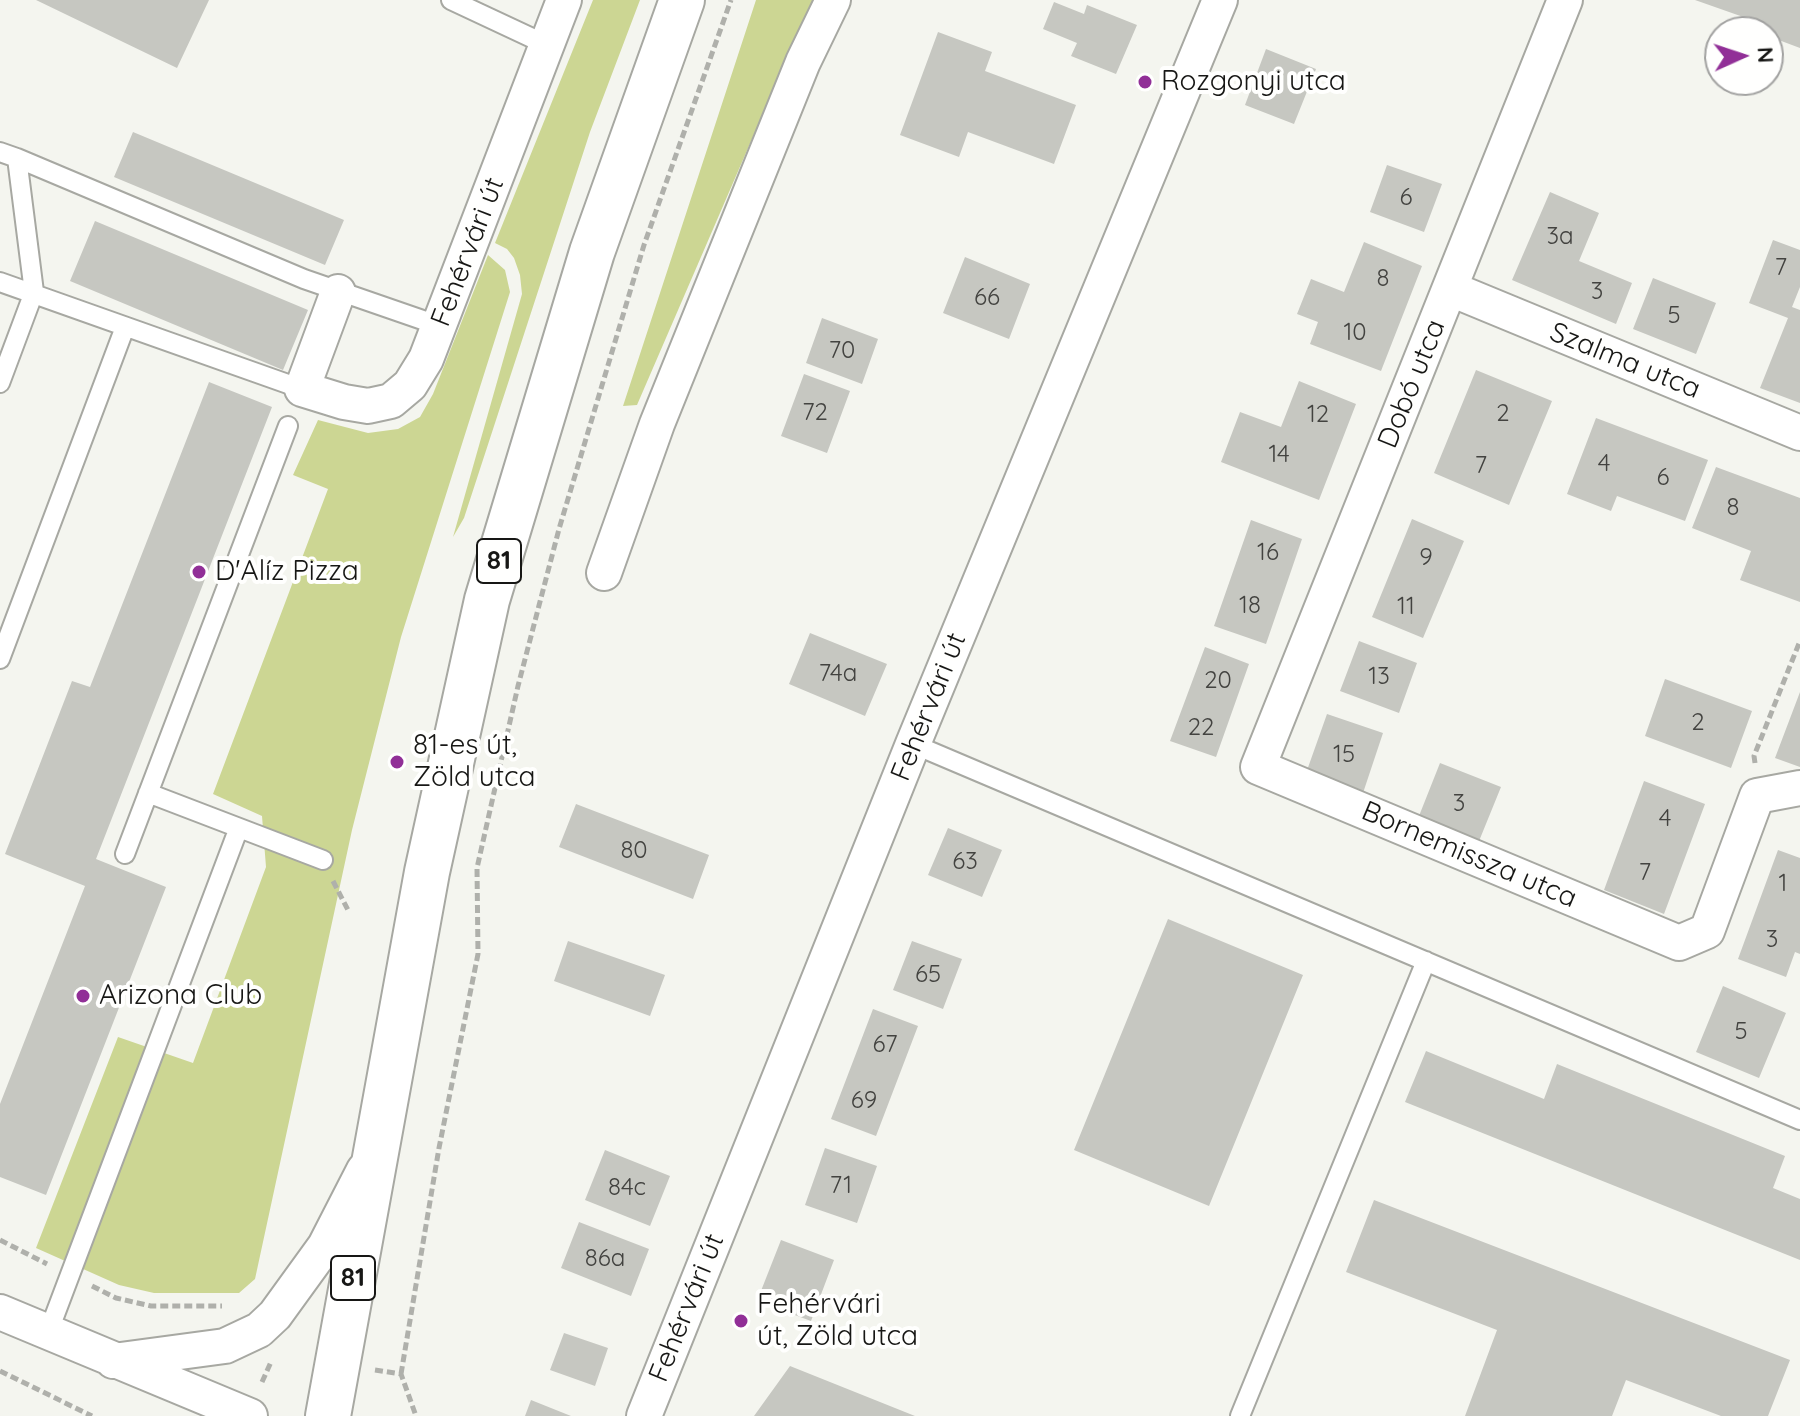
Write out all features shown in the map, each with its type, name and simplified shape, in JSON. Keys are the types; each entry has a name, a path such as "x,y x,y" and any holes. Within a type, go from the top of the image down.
{"main road":[{"name":"81","path":"328,1416 427,872 487,600 592,252 682,0"}],"street":[{"name":"Fehérvári út","path":"302,389 368,406 391,401 410,385 426,359 440,326 564,0"},
{"path":"604,573 681,366 803,62 833,0"},
{"name":"Fehérvári út","path":"644,1416 913,744 1220,0"},
{"name":"Dobó utca","path":"1258,767 1565,0"},
{"name":"Szalma utca","path":"1451,289 1800,433"},
{"path":"302,389 338,292"},
{"name":"Bornemissza utca","path":"1258,767 1679,943 1707,931 1757,796"},
{"path":"1757,796 1800,788"},
{"path":"113,1361 225,1346 259,1330 275,1315 325,1246 379,1140"},
{"path":"0,1312 250,1416"}],"lane":[{"path":"451,0 547,45"},
{"path":"8,155 338,292 440,326"},
{"path":"0,383 34,292 8,155"},
{"path":"0,282 302,389"},
{"path":"0,659 125,327"},
{"path":"125,854 288,426"},
{"path":"913,744 1800,1120"},
{"path":"148,793 323,860"},
{"path":"48,1333 238,830"},
{"path":"1240,1416 1426,961"}],"path":[{"path":"401,1374 439,1148 478,954 477,868 518,686 559,529 644,245 731,0"},
{"path":"1757,796 1754,756 1800,641"},
{"path":"0,1371 92,1416"}],"green space":[{"path":"593,0 640,0 590,132 464,518 453,537 522,294 514,258 507,249 495,243"},
{"path":"756,0 815,0 637,405 623,406"},
{"path":"488,255 505,270 510,292 401,637 352,830 255,1279 239,1293 154,1293 119,1285 36,1248 118,1037 193,1063 266,867 262,816 213,794 328,489 293,475 318,420 368,433 398,429 420,417 433,394"}],"building":[{"path":"36,0 209,0 177,68"},
{"path":"1695,0 1800,0 1800,48 1784,42 1784,16 1740,16"},
{"path":"1054,2 1084,14 1087,5 1137,25 1116,74 1071,56 1077,43 1043,29"},
{"path":"938,32 992,52 985,71 1076,105 1054,164 968,132 959,157 900,135"},
{"path":"1266,49 1316,69 1294,124 1245,105"},
{"path":"133,132 344,220 325,265 114,177"},
{"path":"1387,165 1442,184 1424,232 1370,212"},
{"path":"1550,192 1599,213 1579,261 1632,283 1616,324 1512,280"},
{"path":"95,221 308,310 283,370 70,281"},
{"path":"1773,240 1800,250 1800,287 1792,307 1800,310 1800,403 1760,388 1788,318 1749,303"},
{"path":"1364,242 1422,266 1381,371 1310,344 1318,322 1297,314 1311,279 1344,292"},
{"path":"965,257 1030,284 1009,339 943,313"},
{"path":"1653,278 1716,303 1696,354 1633,329"},
{"path":"822,318 878,339 862,384 806,363"},
{"path":"1476,370 1552,401 1509,505 1434,473"},
{"path":"804,374 850,391 827,453 781,436"},
{"path":"1299,381 1356,404 1319,500 1221,462 1240,412 1281,427"},
{"path":"209,382 272,407 96,859 166,887 46,1195 0,1177 0,1104 85,886 5,854 72,681 90,687"},
{"path":"1596,418 1708,460 1685,521 1617,496 1611,511 1567,494"},
{"path":"1716,467 1800,498 1800,602 1740,580 1751,551 1692,528"},
{"path":"1412,519 1464,541 1423,638 1372,617"},
{"path":"1251,520 1302,539 1266,644 1214,626"},
{"path":"810,633 887,664 865,716 789,684"},
{"path":"1359,641 1417,663 1399,713 1340,691"},
{"path":"1205,647 1249,664 1216,757 1170,741"},
{"path":"1665,679 1752,711 1731,768 1645,736"},
{"path":"1800,692 1800,767 1775,758"},
{"path":"1327,714 1383,733 1362,796 1305,776"},
{"path":"1440,763 1501,787 1477,846 1417,821"},
{"path":"1644,781 1705,804 1664,914 1604,890"},
{"path":"576,804 709,855 693,899 559,847"},
{"path":"948,828 1002,850 982,897 928,875"},
{"path":"1778,850 1800,858 1800,954 1795,952 1786,977 1738,959"},
{"path":"1168,919 1303,975 1209,1206 1074,1150"},
{"path":"568,941 665,975 650,1016 554,981"},
{"path":"912,941 962,959 943,1009 893,990"},
{"path":"1723,986 1786,1013 1759,1078 1696,1052"},
{"path":"873,1009 918,1026 876,1136 831,1119"},
{"path":"1426,1051 1544,1099 1557,1064 1785,1156 1773,1188 1800,1199 1800,1260 1405,1102"},
{"path":"825,1148 877,1166 857,1223 805,1205"},
{"path":"605,1150 670,1176 650,1226 585,1200"},
{"path":"1374,1200 1790,1360 1768,1416 1721,1416 1626,1380 1612,1416 1465,1416 1497,1330 1346,1272"},
{"path":"579,1222 649,1249 631,1296 561,1268"},
{"path":"781,1240 834,1260 811,1321 757,1301"},
{"path":"564,1333 608,1348 595,1386 550,1370"},
{"path":"790,1366 915,1416 754,1416"},
{"path":"531,1400 571,1416 525,1416"}],"place":[{"name":"Rozgonyi utca","path":"1145,82"},
{"name":"D'Alíz Pizza","path":"199,572"},
{"name":"81-es út, Zöld utca","path":"397,762"},
{"name":"Arizona Club","path":"83,996"},
{"name":"Fehérvári út, Zöld utca","path":"741,1321"}]}
